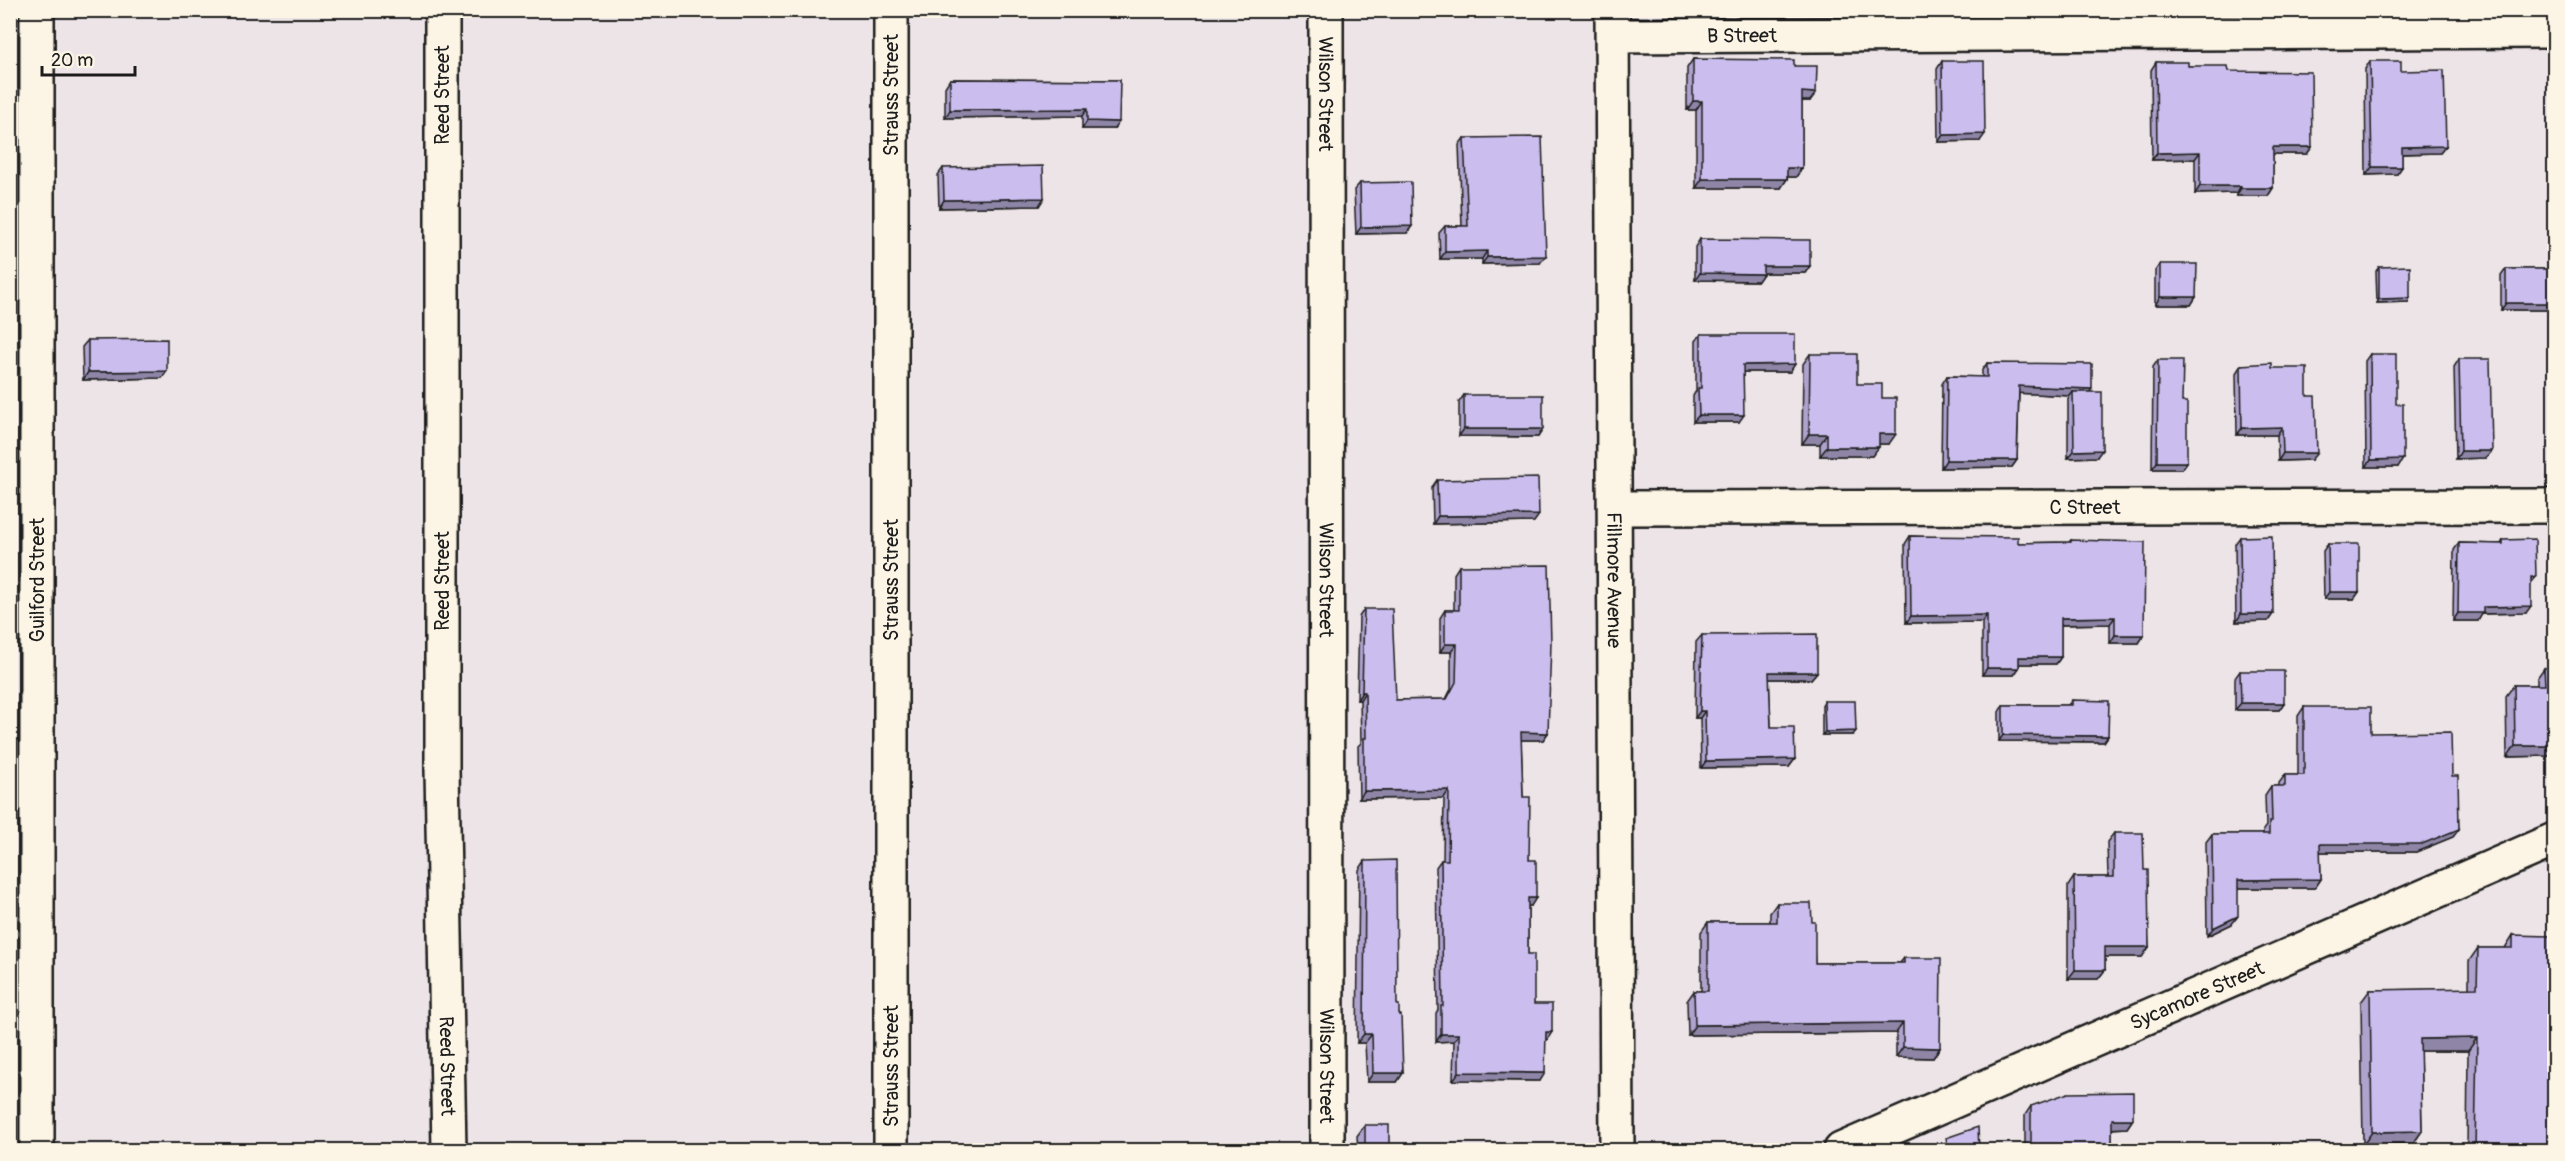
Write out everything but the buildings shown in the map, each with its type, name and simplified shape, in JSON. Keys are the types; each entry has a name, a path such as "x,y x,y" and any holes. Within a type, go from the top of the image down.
{"street":[{"name":"Guilford Street","path":"37,10 37,1150"},
{"name":"Reed Street","path":"442,10 442,770 449,1150"},
{"name":"Strauss Street","path":"891,10 891,1150"},
{"name":"Wilson Street","path":"1326,10 1327,1150"},
{"name":"B Street","path":"1612,23 2554,31"},
{"name":"Fillmore Avenue","path":"1612,23 1617,1150"},
{"name":"C Street","path":"1615,508 2554,506"},
{"name":"Sycamore Street","path":"1841,1150 2554,840"}]}
